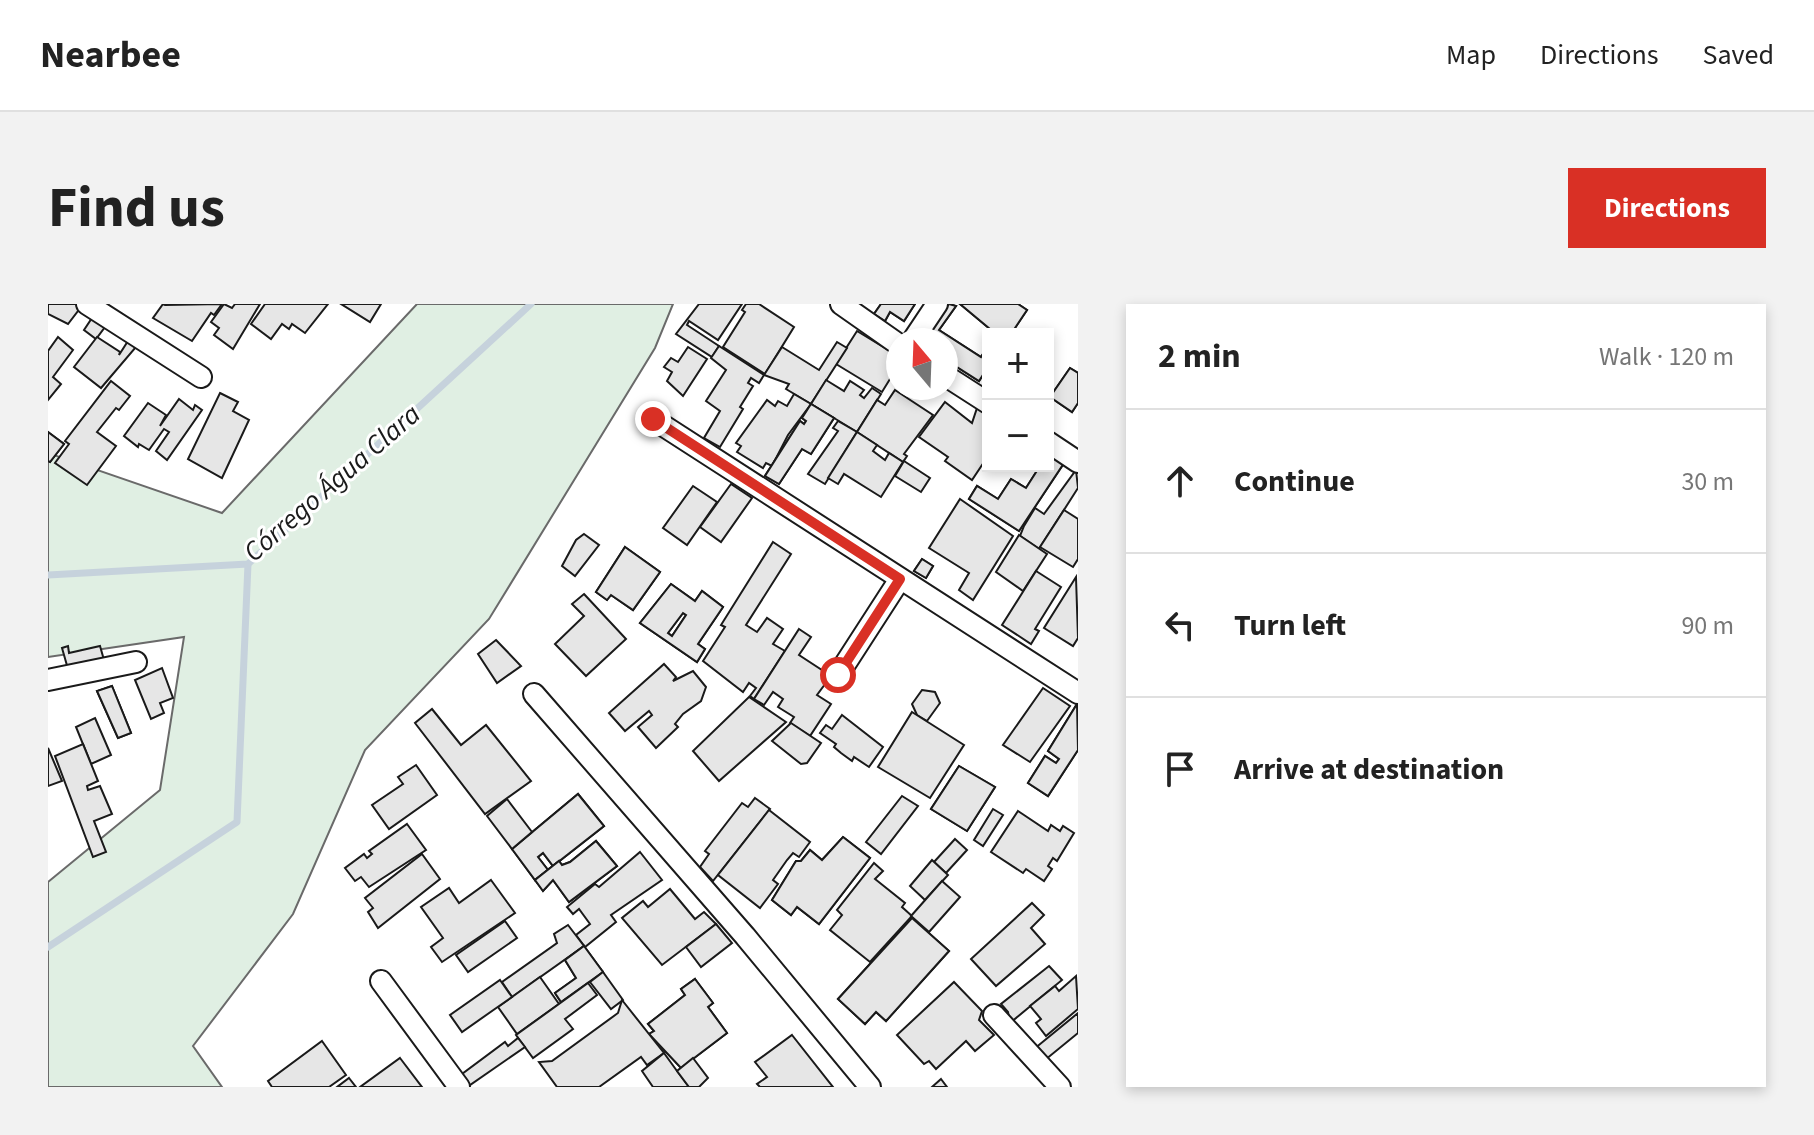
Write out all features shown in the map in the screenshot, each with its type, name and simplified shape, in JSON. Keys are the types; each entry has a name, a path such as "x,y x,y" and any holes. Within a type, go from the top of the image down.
{"street":[{"path":"87,304 201,377"},
{"path":"841,304 886,336"},
{"path":"921,328 937,304"},
{"path":"958,384 983,400"},
{"path":"653,419 1078,693"},
{"path":"1054,446 1078,462"},
{"path":"838,675 900,579"},
{"path":"48,680 136,662"},
{"path":"534,694 745,936 870,1087"},
{"path":"381,981 459,1087"},
{"path":"994,1015 1060,1087"}],"green space":[{"path":"417,304 673,304 655,348 489,619 365,750 293,914 193,1046 222,1087 48,1087 48,882 160,790 184,637 48,657 48,453 222,513"}],"building":[{"path":"48,304 76,304 81,307 68,324 48,314"},
{"path":"163,304 222,304 214,315 211,313 192,341 153,318"},
{"path":"224,304 232,308 235,304 260,304 233,349 214,335 219,328 211,322"},
{"path":"265,304 328,304 305,333 292,324 289,329 282,324 271,339 251,324"},
{"path":"341,304 381,304 370,322"},
{"path":"699,304 742,304 718,340 689,321 687,325 719,346 712,357 676,334"},
{"path":"746,304 759,304 794,327 765,374 723,347 745,312 742,310"},
{"path":"881,304 915,304 904,321 890,312 885,321 874,314"},
{"path":"881,304 915,304 904,321 890,312 885,321 874,314"},
{"path":"949,304 956,306 940,328 931,328"},
{"path":"949,304 956,306 940,328 931,328"},
{"path":"960,304 1018,304 1027,310 1015,328 989,328"},
{"path":"960,304 1018,304 1027,310 1015,328 989,328"},
{"path":"92,318 105,327 96,339 84,330"},
{"path":"857,331 886,349 886,386 882,392 836,364"},
{"path":"58,337 73,350 53,377 61,384 48,400 48,351"},
{"path":"97,337 120,352 119,355 128,341 136,347 101,388 74,367"},
{"path":"837,342 847,348 811,404 786,389 789,384 764,375 782,347 819,370"},
{"path":"958,342 982,355 982,376 979,381 958,368"},
{"path":"958,342 982,355 982,376 979,381 958,368"},
{"path":"719,346 764,375 759,383 751,378 748,383 753,386 740,407 743,409 720,447 704,438 720,411 706,401 726,370 711,358"},
{"path":"688,347 707,359 683,396 667,381 672,372 664,367 671,358 678,362"},
{"path":"1070,368 1078,373 1078,403 1072,412 1054,400 1054,391"},
{"path":"1070,368 1078,373 1078,403 1072,412 1054,400 1054,391"},
{"path":"826,380 844,391 850,381 864,390 860,395 864,398 872,388 881,394 857,432 811,404"},
{"path":"111,381 130,396 97,432 116,446 87,485 55,463 69,444 65,441"},
{"path":"220,393 238,402 233,411 249,420 222,478 188,459"},
{"path":"794,394 811,404 788,435 772,466 766,463 763,468 737,452 741,446 736,443 767,400 775,406 778,401 787,406"},
{"path":"179,399 193,410 195,405 202,410 167,460 156,451 169,432 164,429 149,450 139,444 138,447 124,436 148,403 166,415 160,426"},
{"path":"877,400 885,405 888,400 910,400 933,415 904,454 907,456 903,462 857,432"},
{"path":"945,402 972,423 977,408 982,411 982,465 972,480 945,461 948,457 919,437"},
{"path":"811,404 834,418 811,454 802,449 779,484 765,476 800,421 804,424 806,421 802,418"},
{"path":"811,404 834,418 811,454 802,449 779,484 765,476 800,421 804,424 806,421 802,418"},
{"path":"838,421 857,432 825,484 808,474 838,431 833,428"},
{"path":"48,432 64,444 50,462 48,461"},
{"path":"48,432 64,444 50,462 48,461"},
{"path":"857,432 877,445 873,451 885,460 889,453 903,462 881,497 844,474 838,484 828,478"},
{"path":"1054,457 1064,463 1019,531 969,499 977,486 998,499 1011,479 1026,488 1036,472 1054,472"},
{"path":"1054,457 1064,463 1019,531 969,499 977,486 998,499 1011,479 1026,488 1036,472 1054,472"},
{"path":"904,461 930,478 921,492 895,476"},
{"path":"1076,470 1078,488 1039,549 1020,536 1024,526 1035,508 1044,514"},
{"path":"731,484 752,498 721,542 700,527"},
{"path":"693,486 717,502 687,545 663,528"},
{"path":"960,499 1013,536 973,600 959,590 969,573 929,548"},
{"path":"1064,510 1078,519 1078,559 1073,567 1040,547"},
{"path":"584,534 599,545 575,576 562,566 576,540"},
{"path":"1019,535 1047,554 1023,591 996,572"},
{"path":"773,542 791,554 746,625 757,632 767,618 783,629 773,644 785,651 754,699 750,696 756,688 749,683 743,692 703,661 725,627 721,625"},
{"path":"625,547 660,572 633,610 611,595 607,600 596,592"},
{"path":"625,547 660,572 633,610 611,595 607,600 596,592"},
{"path":"922,559 933,566 926,578 914,571"},
{"path":"922,559 933,566 926,578 914,571"},
{"path":"1036,571 1061,587 1035,629 1039,631 1031,644 1002,625"},
{"path":"1076,577 1078,638 1073,646 1044,628"},
{"path":"671,584 695,601 702,591 723,607 698,644 705,649 697,662 640,623","holes":["683,613 686,615 672,636 668,633"]},
{"path":"671,584 695,601 702,591 723,607 698,644 705,649 697,662 640,623","holes":["683,613 686,615 672,636 668,633"]},
{"path":"584,594 626,639 586,676 555,644 584,616 572,604"},
{"path":"799,629 811,637 799,655 831,676 817,695 831,704 810,736 790,723 794,717 778,707 783,699 773,692 764,705 754,699"},
{"path":"496,640 521,666 497,683 478,654"},
{"path":"68,646 69,653 100,646 104,660 68,669 62,648"},
{"path":"664,664 676,677 673,681 693,671 706,687 701,701 683,714 675,724 678,727 656,748 638,727 652,715 649,711 625,731 609,713"},
{"path":"162,668 173,698 160,703 164,713 151,719 135,680"},
{"path":"112,686 131,733 118,738 97,691"},
{"path":"112,686 131,733 118,738 97,691"},
{"path":"1043,688 1070,706 1030,762 1003,745"},
{"path":"922,690 935,692 940,703 927,721 917,715 912,704"},
{"path":"749,697 786,722 719,781 693,751"},
{"path":"1077,704 1078,750 1048,796 1028,783 1045,756 1056,763 1059,759 1048,751"},
{"path":"1077,704 1078,750 1048,796 1028,783 1045,756 1056,763 1059,759 1048,751"},
{"path":"432,709 461,745 486,725 531,781 485,814 415,723"},
{"path":"912,712 964,745 930,798 878,767"},
{"path":"842,715 883,747 869,767 854,757 852,761 820,733 826,725 832,729"},
{"path":"95,718 111,755 91,764 76,727"},
{"path":"791,723 821,743 807,763 801,764 772,741"},
{"path":"83,744 98,781 87,786 88,790 100,786 112,814 94,821 106,852 93,857 55,756"},
{"path":"48,748 62,781 48,786"},
{"path":"416,765 437,795 389,829 372,805 403,784 398,777"},
{"path":"959,766 995,787 967,831 931,809"},
{"path":"959,766 995,787 967,831 931,809"},
{"path":"578,794 604,826 553,866 543,853 538,857 548,870 535,880 512,849"},
{"path":"578,794 604,826 553,866 543,853 538,857 548,870 535,880 512,849"},
{"path":"902,796 918,806 881,854 866,842"},
{"path":"755,798 770,809 713,881 700,867 709,854 705,851 742,803 748,807"},
{"path":"507,799 532,832 512,849 487,816"},
{"path":"993,809 1003,815 983,846 974,840"},
{"path":"769,810 810,842 799,857 793,853 787,860 773,880 778,884 760,908 718,875"},
{"path":"1018,811 1048,831 1051,825 1060,831 1063,826 1074,833 1057,861 1053,858 1048,866 1052,869 1044,881 1026,869 1023,873 991,852"},
{"path":"407,824 426,850 369,887 361,877 355,881 345,868 364,854 367,858 372,854 369,851"},
{"path":"843,837 870,858 819,924 797,907 791,915 772,900 796,861 801,861 810,850 822,860"},
{"path":"843,837 870,858 819,924 797,907 791,915 772,900 796,861 801,861 810,850 822,860"},
{"path":"955,839 967,850 946,873 934,862"},
{"path":"596,841 617,866 569,902 553,880 543,891 535,880 559,861 562,865 570,862"},
{"path":"596,841 617,866 569,902 553,880 543,891 535,880 559,861 562,865 570,862"},
{"path":"640,852 662,880 611,915 616,922 585,947 576,935 590,924 579,909 573,914 567,907 595,884 599,887"},
{"path":"422,854 440,879 378,928 368,912 373,908 365,898"},
{"path":"932,860 948,875 925,900 910,886"},
{"path":"874,863 883,871 875,879 905,903 902,907 912,916 870,962 830,930 842,915 837,910"},
{"path":"491,880 515,913 442,962 431,947 443,938 421,907 449,888 459,903"},
{"path":"942,881 960,897 929,932 911,916"},
{"path":"670,889 695,919 704,912 716,924 662,965 622,918 643,901 648,907"},
{"path":"1032,903 1044,915 1031,928 1045,944 996,986 971,959"},
{"path":"912,918 949,951 886,1021 876,1012 865,1024 838,999"},
{"path":"912,918 949,951 886,1021 876,1012 865,1024 838,999"},
{"path":"505,921 517,938 468,972 456,955"},
{"path":"716,924 732,943 701,967 686,947"},
{"path":"568,925 584,946 512,997 502,982 557,943 554,934"},
{"path":"584,946 603,972 561,1002 555,993 576,978 565,960"},
{"path":"584,946 603,972 561,1002 555,993 576,978 565,960"},
{"path":"1049,966 1062,980 1010,1023 1008,1012 1001,1004"},
{"path":"603,972 623,1000 611,1009 590,982"},
{"path":"1076,976 1078,1009 1046,1036 1036,1023 1041,1019 1030,1006 1055,986 1059,991"},
{"path":"540,977 559,1004 517,1034 498,1007"},
{"path":"695,979 713,1003 708,1007 727,1033 681,1068 649,1034 654,1031 648,1024 685,995 681,989"},
{"path":"695,979 713,1003 708,1007 727,1033 681,1068 649,1034 654,1031 648,1024 685,995 681,989"},
{"path":"500,980 512,997 462,1032 450,1015"},
{"path":"954,982 982,1011 979,1020 994,1035 975,1051 966,1041 936,1069 929,1061 924,1064 897,1035"},
{"path":"588,983 597,995 565,1019 573,1029 533,1058 516,1035"},
{"path":"622,1000 664,1053 647,1065 641,1057 599,1087 557,1087 539,1062 552,1061 618,1013"},
{"path":"1078,1013 1078,1033 1045,1060 1034,1049"},
{"path":"792,1035 833,1087 760,1087 757,1084 767,1077 755,1062"},
{"path":"518,1038 525,1047 470,1085 462,1074 505,1042 508,1046"},
{"path":"322,1041 346,1075 329,1087 272,1087 268,1081"},
{"path":"664,1053 689,1087 653,1087 642,1071"},
{"path":"400,1058 422,1087 360,1087"},
{"path":"693,1058 708,1078 699,1087 689,1087 677,1071"},
{"path":"349,1078 356,1087 337,1087"},
{"path":"941,1079 947,1087 932,1087"}],"waterway":[{"name":"Córrego Água Clara","path":"48,575 248,564 531,304"},
{"path":"48,947 237,822 248,564"}],"route":[{"path":"653,419 900,579 838,675"}]}
